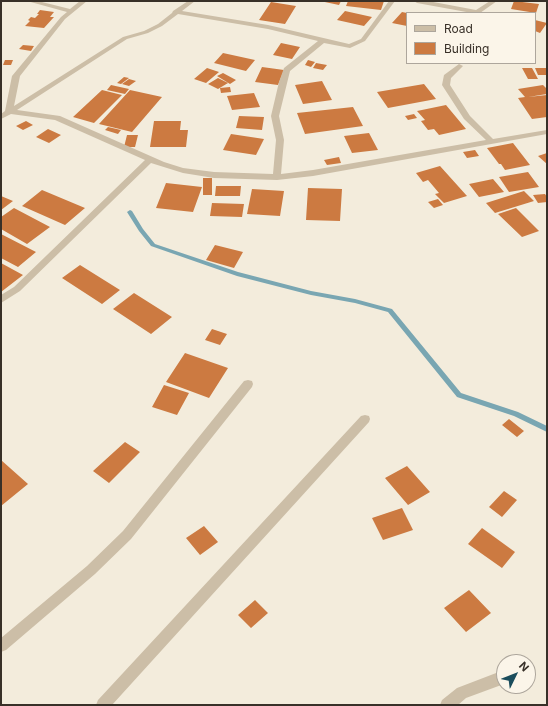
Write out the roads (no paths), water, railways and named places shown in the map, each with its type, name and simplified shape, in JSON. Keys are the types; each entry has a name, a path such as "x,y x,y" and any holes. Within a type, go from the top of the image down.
{"street":[{"path":"30,1 72,11"},
{"path":"9,111 16,76 63,18 84,1"},
{"path":"1,117 126,38 146,32 160,25 175,12 192,1"},
{"path":"175,12 268,27 340,45 350,46 363,40 392,1"},
{"path":"417,1 477,12 494,1"},
{"path":"277,177 280,140 275,116 283,82 288,70 294,62 324,40"},
{"path":"459,66 447,77 446,85 467,117 490,141"},
{"path":"9,111 57,118 161,164 183,170 214,175 277,177 313,173 547,132"},
{"path":"1,300 16,289 150,159"},
{"path":"1,646 91,570 127,534 248,384"},
{"path":"103,705 365,419"},
{"path":"447,705 462,694 496,680"}],"waterway":[{"path":"130,212 141,230 153,245 237,274 311,293 355,301 390,310 459,395 516,414 547,429"}]}
